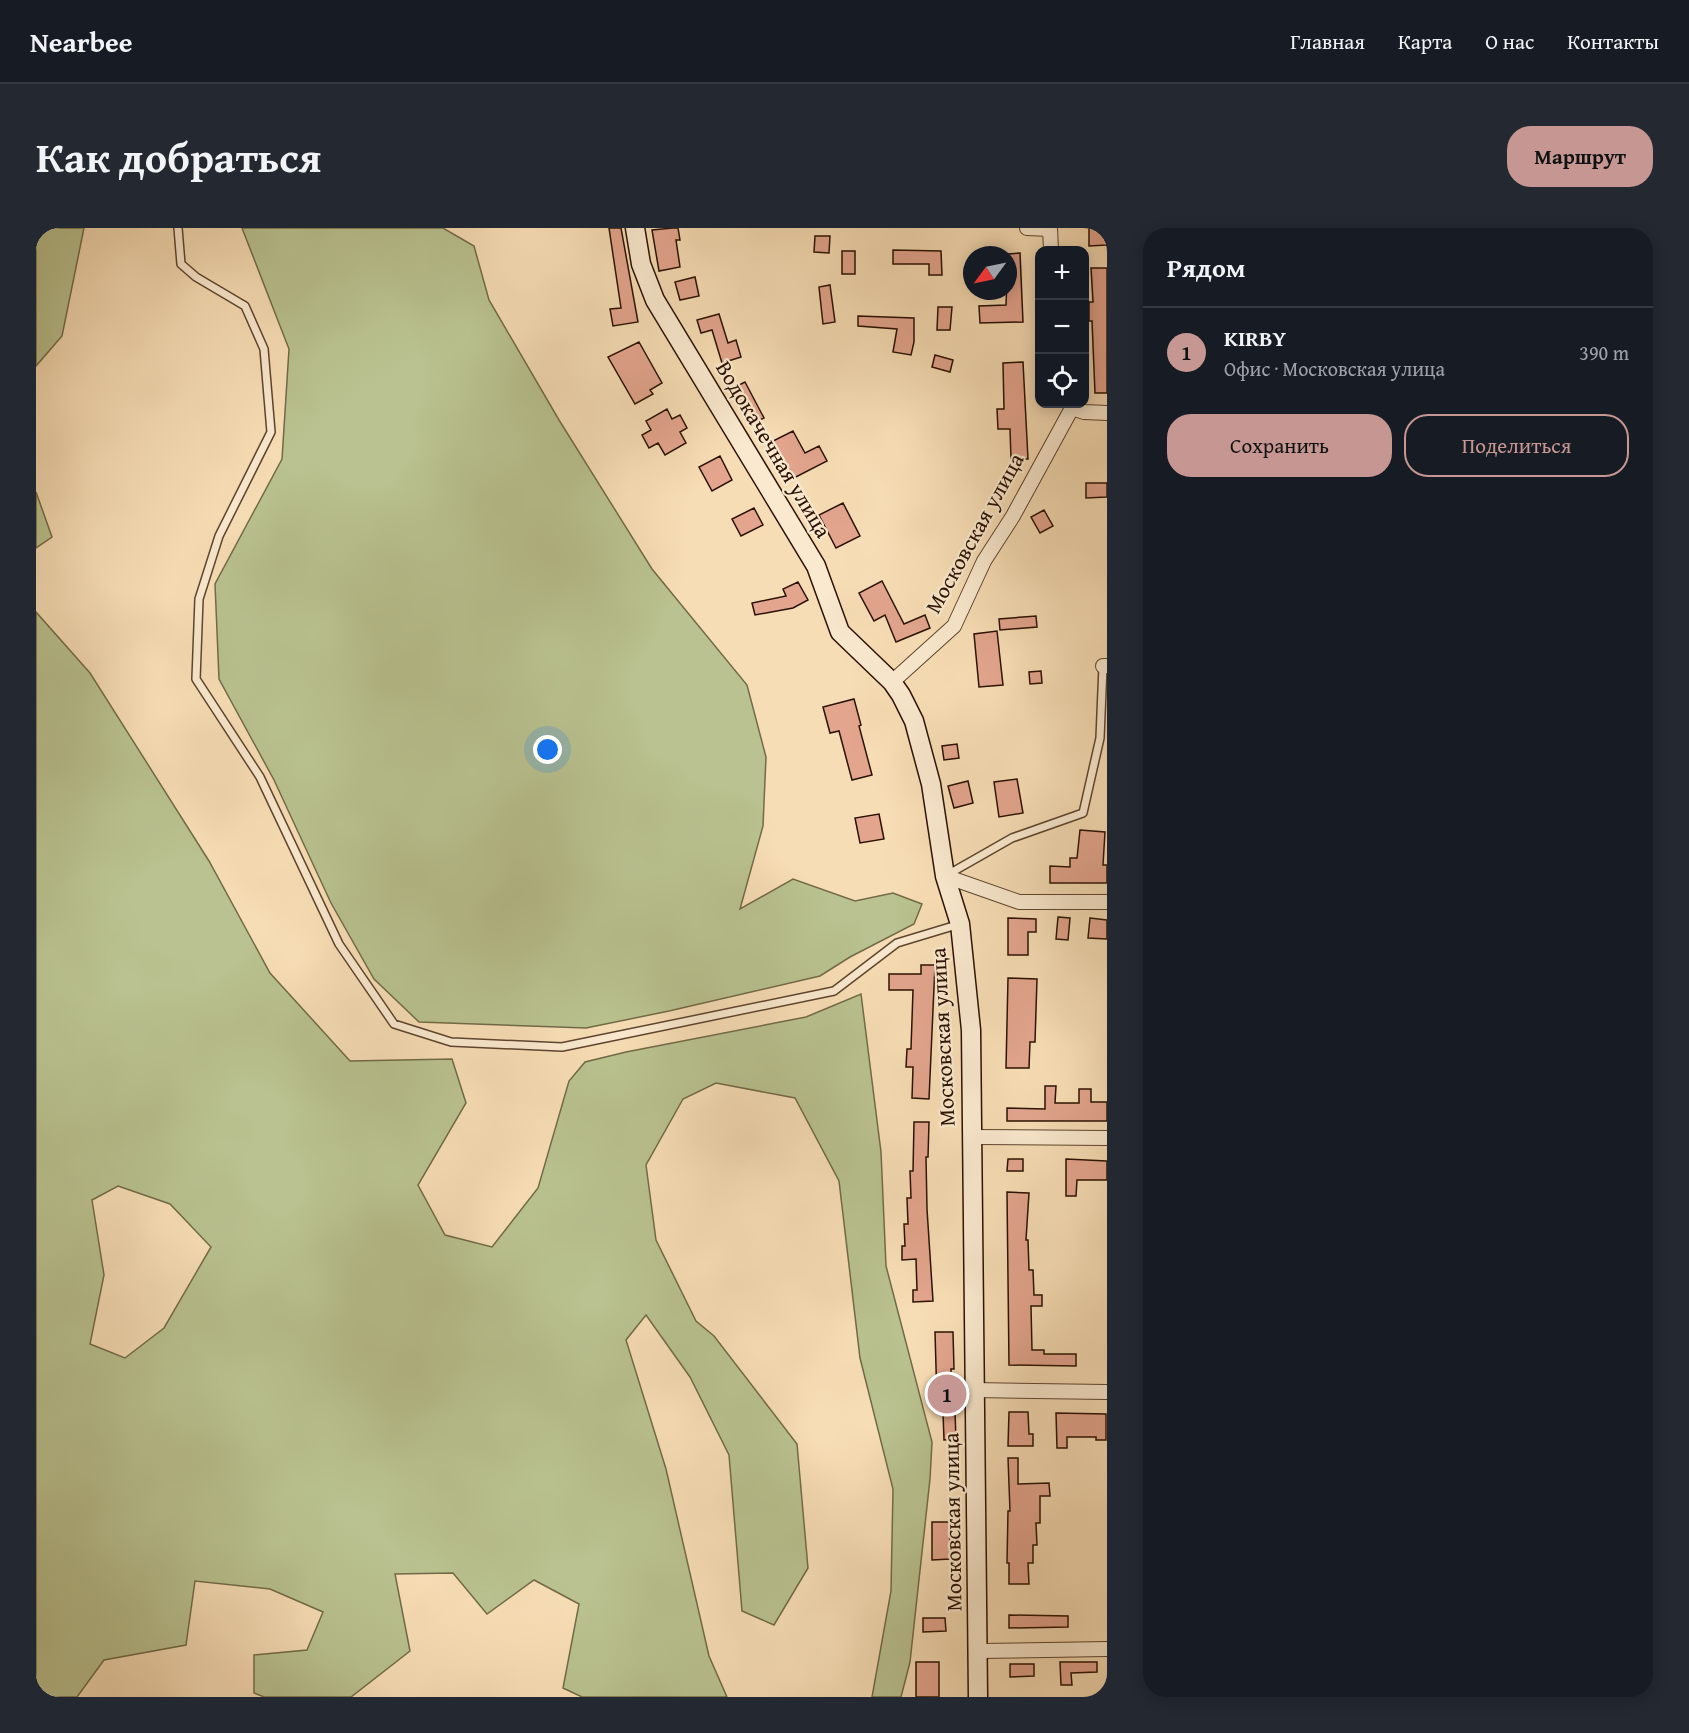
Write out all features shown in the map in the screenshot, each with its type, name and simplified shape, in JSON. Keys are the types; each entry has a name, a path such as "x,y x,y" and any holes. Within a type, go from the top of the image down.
{"street":[{"name":"Водокачечная улица","path":"635,228 641,264 655,300 816,566 840,632 892,682"},
{"path":"1027,228 1050,228 1052,246"},
{"name":"Московская улица","path":"978,1697 970,1030 960,924 945,876 931,784 914,721 892,682 954,626 984,561 1012,516 1069,408"},
{"path":"1075,408 1084,412 1107,413"},
{"path":"945,876 1019,902 1107,902"},
{"path":"972,1137 1107,1138"},
{"path":"974,1390 1107,1392"},
{"path":"978,1651 1107,1649"}],"lane":[{"path":"178,228 181,264 196,277 245,306 264,349 271,432 219,536 199,599 196,679 260,777 339,944 394,1024 451,1042 562,1047 834,992 897,943 960,924"},
{"path":"945,876 1012,838 1083,813 1100,738 1105,666"}],"green space":[{"path":"36,228 84,228 62,336 36,366"},
{"path":"242,228 443,228 474,246 489,300 559,420 652,569 747,685 766,757 763,826 740,909 793,879 855,901 893,893 922,904 914,924 850,957 820,976 586,1028 419,1022 374,979 331,903 274,780 219,679 215,584 282,459 289,349"},
{"path":"36,492 52,537 36,548"},
{"path":"36,612 90,673 209,861 270,973 350,1061 452,1059 466,1103 418,1185 445,1235 492,1247 538,1188 569,1081 585,1062 806,1017 861,994 881,1152 886,1266 932,1442 910,1662 901,1697 872,1697 891,1591 893,1489 860,1358 839,1181 795,1098 716,1083 683,1099 646,1165 656,1240 696,1321 714,1336 797,1444 808,1568 774,1625 742,1611 729,1455 690,1377 646,1315 626,1340 666,1469 709,1656 727,1697 582,1697 563,1688 579,1604 534,1580 487,1614 453,1573 395,1574 410,1651 351,1697 264,1697 254,1693 254,1655 307,1650 323,1612 270,1589 195,1581 186,1645 104,1660 77,1697 36,1697","holes":["118,1186 170,1204 211,1247 164,1328 125,1358 90,1344 104,1275 92,1200"]}],"building":[{"path":"609,228 621,228 638,322 613,326 610,309 621,308"},
{"path":"678,228 680,240 676,240 680,267 659,271 652,230"},
{"path":"1089,228 1107,228 1107,245 1089,246"},
{"path":"815,236 830,236 829,253 814,252"},
{"path":"893,250 941,251 942,275 929,275 929,264 893,264"},
{"path":"842,251 855,251 855,274 842,274"},
{"path":"1017,253 1020,253 1023,322 980,323 979,306 1006,305 1006,300 1017,300"},
{"path":"1091,268 1107,268 1107,393 1095,393 1092,321 1089,321 1089,302 1093,302"},
{"path":"695,277 699,296 680,300 675,282"},
{"path":"830,285 835,322 823,324 819,287"},
{"path":"938,307 952,307 950,330 937,330"},
{"path":"719,314 728,343 736,340 741,357 722,363 712,330 701,333 697,320"},
{"path":"858,316 914,318 914,342 911,355 893,352 897,329 858,326"},
{"path":"639,342 662,383 650,390 653,394 635,404 608,357"},
{"path":"935,355 953,360 950,372 932,367"},
{"path":"1023,362 1028,459 1011,459 1010,429 998,429 997,409 1004,409 1003,363"},
{"path":"745,382 764,418 750,425 731,389"},
{"path":"667,409 672,419 680,415 687,428 680,432 686,443 665,455 658,443 649,448 642,435 651,430 646,421"},
{"path":"793,431 805,453 819,446 827,461 790,480 769,443"},
{"path":"720,456 732,480 712,491 699,467"},
{"path":"1086,483 1107,483 1107,497 1086,498"},
{"path":"843,503 860,536 836,548 819,515"},
{"path":"754,508 763,525 741,536 732,519"},
{"path":"1044,510 1053,526 1040,533 1031,517"},
{"path":"882,581 904,624 925,615 930,628 896,642 885,615 874,621 859,593"},
{"path":"798,582 808,600 793,608 755,615 752,603 786,596 783,589"},
{"path":"1036,616 1037,627 1000,630 999,619"},
{"path":"997,631 1003,685 979,687 974,634"},
{"path":"1041,671 1042,683 1030,684 1029,672"},
{"path":"854,699 872,775 852,780 839,731 830,733 823,707"},
{"path":"957,744 959,758 944,760 942,746"},
{"path":"1017,779 1023,813 999,817 994,782"},
{"path":"968,781 973,803 954,808 948,786"},
{"path":"879,814 884,839 860,843 855,818"},
{"path":"1080,830 1105,832 1103,865 1107,865 1107,883 1050,883 1050,866 1070,867 1070,858 1077,858"},
{"path":"1058,917 1070,918 1068,940 1056,939"},
{"path":"1008,918 1036,919 1036,932 1028,932 1028,955 1008,955"},
{"path":"1090,918 1107,920 1107,939 1088,938"},
{"path":"921,965 935,965 929,1099 912,1098 913,1067 906,1067 907,1049 911,1049 913,990 889,990 889,974 921,974"},
{"path":"1008,978 1037,979 1035,1042 1030,1042 1029,1068 1006,1068"},
{"path":"1045,1086 1056,1086 1055,1103 1079,1103 1079,1089 1091,1089 1091,1102 1107,1102 1107,1121 1007,1121 1007,1108 1045,1109"},
{"path":"914,1122 929,1122 928,1157 926,1157 927,1209 933,1301 913,1302 913,1290 917,1290 916,1259 902,1260 902,1246 905,1246 904,1224 908,1224 907,1198 911,1198 910,1171 913,1171"},
{"path":"1008,1159 1023,1159 1023,1171 1007,1171"},
{"path":"1066,1159 1107,1161 1107,1180 1077,1180 1076,1196 1066,1196"},
{"path":"1007,1192 1029,1193 1026,1240 1028,1240 1029,1270 1033,1270 1034,1295 1042,1295 1042,1306 1031,1306 1032,1350 1044,1350 1044,1354 1076,1354 1076,1366 1009,1365"},
{"path":"935,1332 953,1332 954,1369 951,1369 951,1401 937,1401"},
{"path":"943,1412 955,1412 956,1439 944,1440"},
{"path":"1009,1412 1028,1412 1029,1434 1033,1434 1033,1446 1008,1446"},
{"path":"1056,1413 1106,1414 1106,1440 1096,1440 1096,1437 1067,1437 1067,1448 1057,1448"},
{"path":"1008,1458 1018,1458 1018,1484 1049,1483 1050,1496 1040,1496 1040,1523 1036,1523 1037,1545 1033,1545 1033,1563 1028,1563 1029,1584 1009,1584 1009,1563 1007,1563 1008,1511 1010,1511"},
{"path":"932,1522 950,1522 950,1559 932,1560"},
{"path":"1009,1615 1068,1616 1068,1627 1009,1628"},
{"path":"923,1618 945,1618 946,1631 923,1632"},
{"path":"916,1662 939,1662 939,1697 916,1697"},
{"path":"1060,1662 1097,1662 1097,1672 1071,1673 1072,1685 1061,1685"},
{"path":"1010,1664 1034,1664 1034,1676 1010,1677"}],"place":[{"name":"KIRBY","path":"947,1394"}]}
